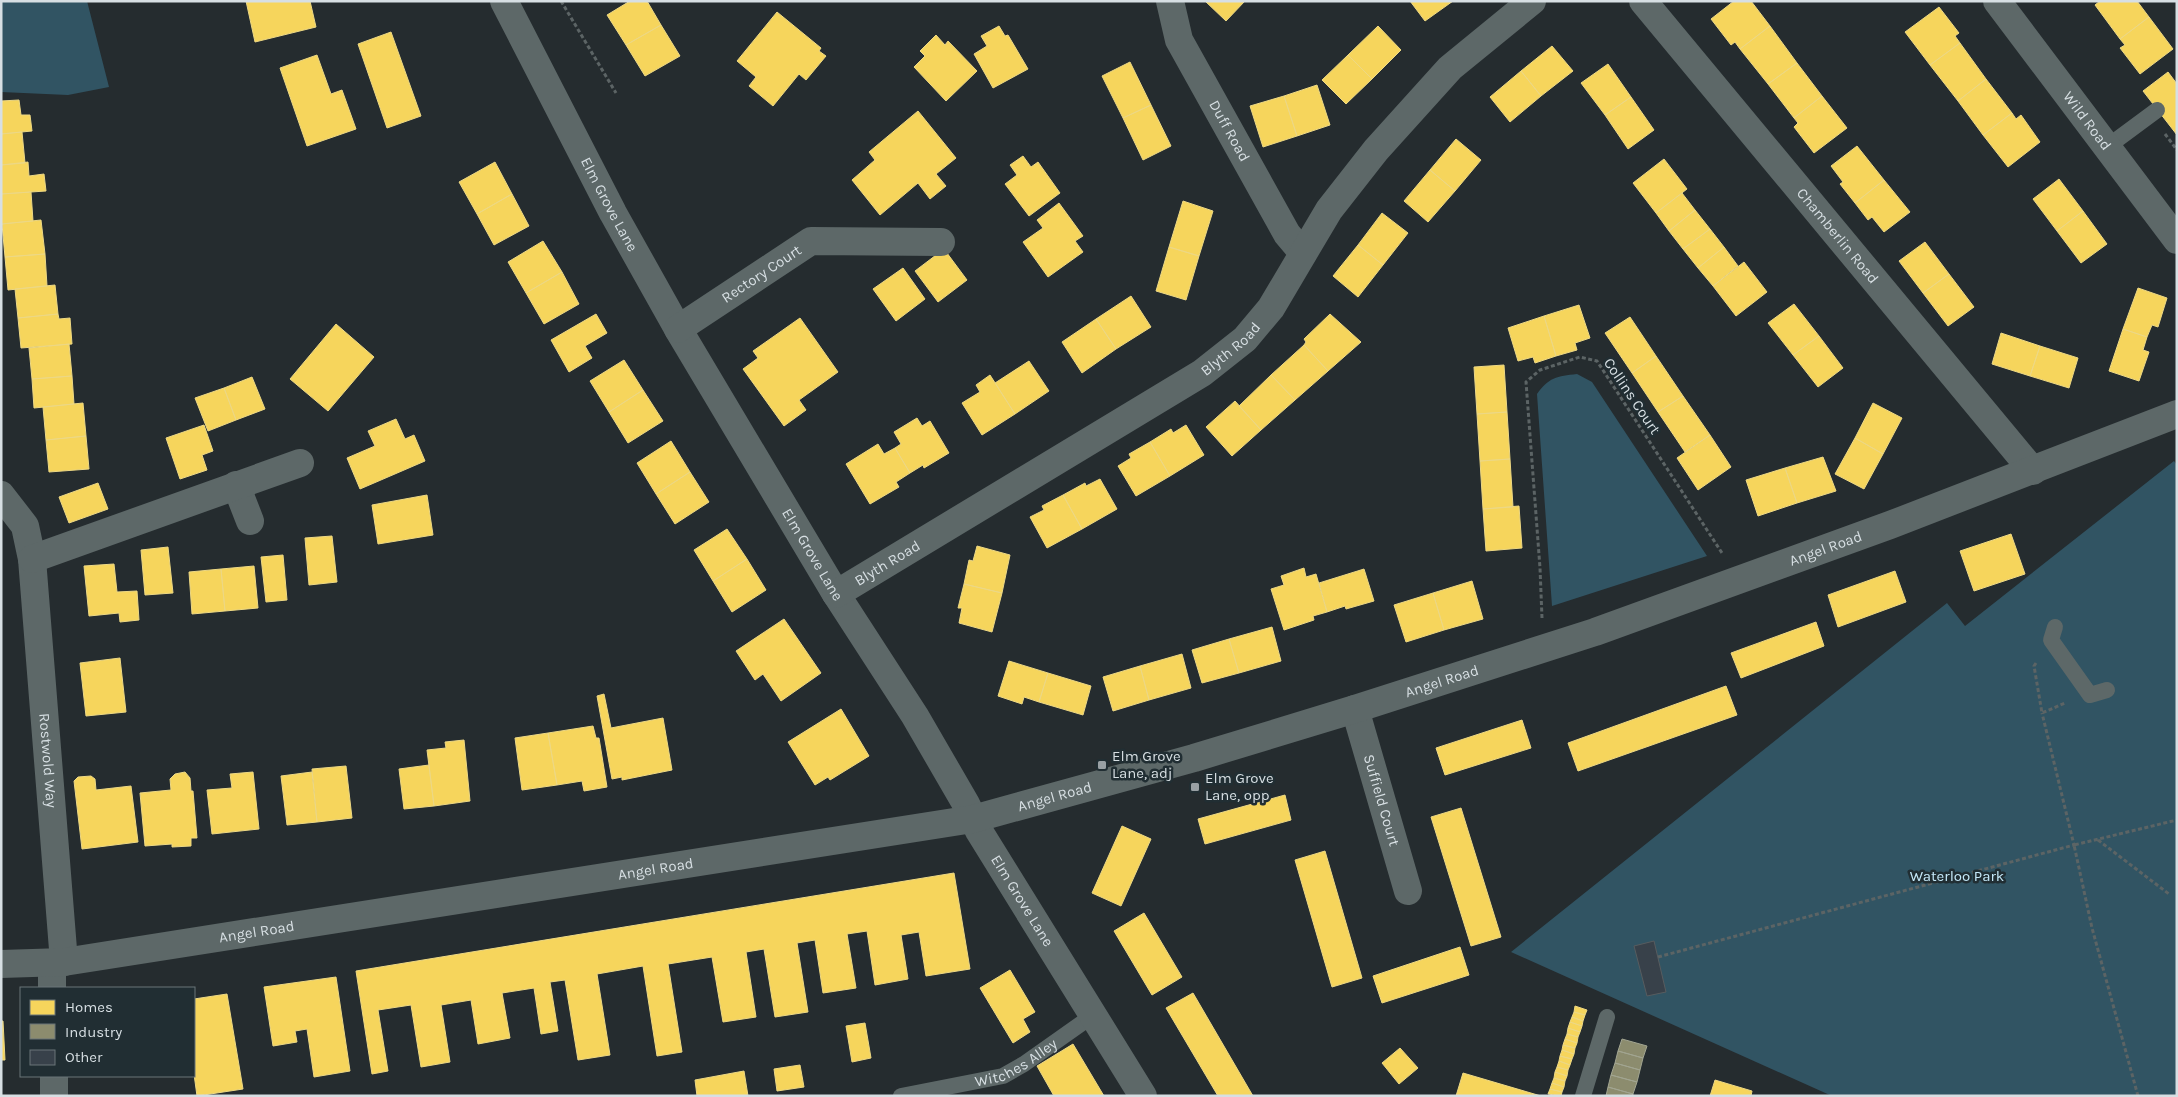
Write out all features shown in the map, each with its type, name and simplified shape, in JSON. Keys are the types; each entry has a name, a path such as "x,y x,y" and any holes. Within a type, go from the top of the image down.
{"street":[{"name":"Elm Grove Lane","path":"504,1 613,213 678,329 836,594 914,716 979,831 1143,1096"},
{"name":"Duff Road","path":"1170,1 1179,40 1287,234 1303,253"},
{"name":"Blyth Road","path":"836,594 1202,373 1250,333 1271,308 1329,210 1388,136 1450,68 1532,1"},
{"name":"Chamberlin Road","path":"1643,1 2033,471"},
{"name":"Wild Road","path":"1997,1 2177,240"},
{"name":"Rectory Court","path":"678,329 811,241 941,242"},
{"name":"Angel Road","path":"1,964 56,971 973,819 1194,758 1542,649 1740,581 2033,471 2177,414"},
{"path":"32,559 300,463"},
{"path":"236,485 250,521"},
{"name":"Rostwold Way","path":"1,495 25,526 32,559 56,971"},
{"name":"Suffield Court","path":"1355,709 1408,891"},
{"path":"54,1077 54,1096"}],"lane":[{"path":"2107,147 2157,110"},
{"path":"2055,627 2051,640 2090,695 2107,690"},
{"name":"Witches Alley","path":"901,1096 1003,1076 1024,1064 1092,1016"},
{"path":"1583,1096 1607,1017"}],"path":[{"path":"561,1 616,93"},
{"name":"Collins Court","path":"1542,649 1540,568 1526,382 1540,370 1580,357 1597,361 1740,581"},
{"path":"2042,713 2092,928 2138,1096"},
{"path":"1658,957 2177,820"},
{"path":"2098,840 2169,894"}],"green space":[{"path":"1,1 87,1 109,87 68,95 1,92"},
{"path":"1577,374 1592,382 1707,556 1552,606 1537,394 1549,381"},
{"name":"Waterloo Park","path":"2174,461 2177,465 2177,1096 1832,1096 1511,952 1947,603 1965,626"}],"building: Homes":[{"path":"246,1 310,1 316,27 255,42"},
{"path":"630,1 647,1 661,25 626,45 607,15"},
{"path":"1205,1 1245,1 1226,21"},
{"path":"1410,1 1453,1 1425,21"},
{"path":"1734,1 1751,1 1770,26 1740,49 1735,42 1731,45 1711,19"},
{"path":"2100,1 2137,1 2149,17 2120,39 2095,5"},
{"path":"1939,7 1959,33 1955,36 1960,43 1930,65 1905,32"},
{"path":"777,12 821,48 819,51 826,56 806,80 799,74 773,106 749,86 756,77 737,61"},
{"path":"2149,17 2173,49 2140,74 2120,48 2125,45 2120,39"},
{"path":"661,25 680,56 645,76 626,45"},
{"path":"999,26 1005,36 1008,35 1028,69 993,88 974,54 987,46 981,36"},
{"path":"1378,26 1401,50 1372,79 1348,55"},
{"path":"1770,26 1797,63 1768,84 1740,49"},
{"path":"391,32 421,116 387,128 358,44"},
{"path":"936,35 945,45 948,41 977,71 946,101 914,67 925,56 920,51"},
{"path":"1960,43 1986,79 1958,101 1930,65"},
{"path":"1552,46 1573,71 1541,96 1521,71"},
{"path":"317,55 331,94 342,90 356,129 307,146 280,68"},
{"path":"1348,55 1372,79 1346,104 1322,80"},
{"path":"1130,62 1151,105 1123,118 1102,76"},
{"path":"1797,63 1822,96 1794,118 1768,84"},
{"path":"1608,64 1631,97 1605,115 1581,83"},
{"path":"1521,71 1541,96 1510,122 1490,97"},
{"path":"2168,72 2177,84 2177,135 2143,91"},
{"path":"1986,79 2012,113 1983,135 1958,101"},
{"path":"1317,85 1330,125 1297,136 1284,96"},
{"path":"1284,96 1297,136 1263,147 1250,106"},
{"path":"1822,96 1847,128 1814,153 1794,127 1798,123 1794,118"},
{"path":"1631,97 1654,130 1628,149 1605,115"},
{"path":"19,100 21,115 30,115 32,131 1,134 1,101"},
{"path":"1151,105 1171,146 1143,160 1123,118"},
{"path":"918,111 956,158 936,174 946,186 930,199 918,183 880,215 852,180 875,160 869,152"},
{"path":"2012,113 2016,119 2021,115 2040,142 2008,167 1983,135"},
{"path":"22,132 25,163 1,165 1,134"},
{"path":"1456,139 1481,160 1455,191 1430,170"},
{"path":"1857,146 1884,180 1855,203 1840,184 1843,182 1831,166"},
{"path":"1023,156 1031,167 1038,162 1060,193 1029,216 1005,184 1017,175 1010,165"},
{"path":"1664,159 1687,189 1656,213 1633,183"},
{"path":"28,162 29,176 44,174 46,191 1,194 1,165"},
{"path":"495,162 512,194 477,214 459,182"},
{"path":"1430,170 1455,191 1428,222 1404,201"},
{"path":"2059,179 2083,211 2057,231 2033,199"},
{"path":"1884,180 1910,212 1884,232 1872,217 1868,220 1855,203"},
{"path":"31,192 33,221 1,224 1,194"},
{"path":"1682,193 1695,210 1669,231 1656,213"},
{"path":"512,194 529,226 494,245 477,214"},
{"path":"1183,201 1213,211 1199,256 1169,247"},
{"path":"1059,203 1083,236 1075,241 1083,252 1048,277 1023,242 1043,228 1037,220"},
{"path":"1695,210 1710,229 1683,249 1669,231"},
{"path":"2083,211 2107,244 2081,263 2057,231"},
{"path":"1382,213 1408,233 1383,265 1358,245"},
{"path":"41,220 45,254 5,257 2,224"},
{"path":"1710,229 1724,247 1698,268 1683,249"},
{"path":"543,241 562,272 526,293 508,262"},
{"path":"1925,242 1949,274 1923,293 1899,261"},
{"path":"1358,245 1383,265 1358,297 1333,276"},
{"path":"1169,247 1199,256 1186,300 1156,291"},
{"path":"1724,247 1738,266 1713,286 1698,268"},
{"path":"944,249 967,280 938,302 915,271"},
{"path":"45,254 47,286 8,290 5,257"},
{"path":"1744,262 1767,292 1736,316 1713,286"},
{"path":"903,268 925,299 896,321 873,289"},
{"path":"562,272 579,304 544,324 526,293"},
{"path":"1949,274 1974,307 1948,326 1923,293"},
{"path":"55,285 58,314 18,318 15,289"},
{"path":"2138,288 2167,298 2158,327 2152,325 2147,337 2123,329"},
{"path":"1131,296 1151,327 1116,349 1096,319"},
{"path":"1794,304 1819,336 1793,355 1768,323"},
{"path":"1579,305 1590,338 1575,343 1577,350 1556,356 1544,316"},
{"path":"58,314 59,319 70,318 72,344 21,348 18,318"},
{"path":"596,314 607,333 585,346 592,358 569,372 551,340"},
{"path":"1330,314 1361,342 1328,371 1304,345 1306,342 1304,339"},
{"path":"1544,316 1556,356 1535,363 1533,357 1518,361 1508,328"},
{"path":"1630,317 1656,356 1632,373 1605,333"},
{"path":"800,318 838,372 799,400 806,410 784,426 743,369 758,358 753,351"},
{"path":"1096,319 1116,349 1082,373 1062,342"},
{"path":"336,324 374,357 328,411 290,379"},
{"path":"2123,329 2147,337 2143,350 2149,352 2139,381 2109,371"},
{"path":"2001,333 2040,346 2030,376 1992,364"},
{"path":"1819,336 1843,368 1818,387 1793,355"},
{"path":"69,344 72,376 32,379 29,348"},
{"path":"1304,345 1328,371 1295,400 1271,375"},
{"path":"2040,346 2078,358 2069,388 2030,376"},
{"path":"1656,356 1683,396 1658,412 1632,373"},
{"path":"624,360 643,390 609,412 590,381"},
{"path":"1029,361 1049,391 1015,414 995,383"},
{"path":"1504,365 1507,412 1477,414 1474,367"},
{"path":"990,375 1015,414 982,435 962,403 980,392 976,385"},
{"path":"1271,375 1295,400 1261,430 1239,406"},
{"path":"72,376 74,404 34,408 32,379"},
{"path":"252,377 265,409 236,420 224,388"},
{"path":"224,388 236,420 208,431 195,398"},
{"path":"643,390 663,421 628,443 609,412"},
{"path":"1683,396 1710,435 1685,452 1658,412"},
{"path":"1235,401 1261,430 1232,456 1206,427"},
{"path":"83,403 86,436 46,440 43,407"},
{"path":"1873,403 1902,418 1883,454 1855,438"},
{"path":"1507,412 1510,459 1480,461 1477,414"},
{"path":"917,418 922,426 930,421 949,453 924,468 923,465 910,473 895,448 901,444 894,432"},
{"path":"396,419 405,439 414,435 425,461 360,489 347,458 375,446 368,431"},
{"path":"204,425 213,451 202,455 207,470 180,479 166,438"},
{"path":"1186,425 1204,455 1170,476 1150,442 1171,429 1173,433"},
{"path":"1710,435 1731,467 1698,490 1677,458"},
{"path":"86,436 89,469 49,472 46,440"},
{"path":"1855,438 1883,454 1864,489 1835,474"},
{"path":"671,441 690,472 656,494 637,463"},
{"path":"1150,442 1170,476 1136,496 1118,466 1131,458 1129,454"},
{"path":"878,444 884,454 895,448 910,473 896,482 899,487 870,504 846,464"},
{"path":"1823,457 1836,491 1797,503 1785,468"},
{"path":"1510,459 1513,507 1483,509 1480,461"},
{"path":"1785,468 1797,503 1758,516 1746,480"},
{"path":"690,472 709,502 675,524 656,494"},
{"path":"1100,479 1117,509 1082,529 1063,495 1085,483 1086,486"},
{"path":"98,483 108,509 69,523 59,497"},
{"path":"427,495 433,535 378,544 372,505"},
{"path":"1063,495 1082,529 1047,548 1030,517 1044,510 1042,506"},
{"path":"1519,506 1522,548 1486,551 1483,509"},
{"path":"727,529 747,559 713,581 694,550"},
{"path":"2011,534 2025,574 1974,591 1960,551"},
{"path":"332,536 337,582 309,585 305,538"},
{"path":"977,546 1010,555 1002,593 964,584 969,560 973,561"},
{"path":"168,547 173,593 145,595 141,550"},
{"path":"283,555 287,600 266,602 261,557"},
{"path":"747,559 766,590 732,612 713,581"},
{"path":"114,564 117,592 137,591 139,620 120,622 119,613 89,616 84,566"},
{"path":"254,566 258,608 225,611 221,569"},
{"path":"1304,568 1306,577 1316,574 1327,612 1313,616 1314,620 1284,630 1271,589 1284,585 1281,576"},
{"path":"221,569 225,611 192,614 189,572"},
{"path":"1364,569 1374,601 1346,609 1345,606 1327,612 1319,583"},
{"path":"1895,571 1906,602 1838,627 1828,595"},
{"path":"1472,581 1483,619 1444,630 1433,593"},
{"path":"964,584 1002,593 992,632 959,623 962,608 958,608"},
{"path":"1433,593 1444,630 1406,642 1394,605"},
{"path":"784,619 821,673 781,701 763,674 755,680 736,651"},
{"path":"1816,622 1824,646 1741,678 1731,653"},
{"path":"1272,627 1281,661 1239,673 1229,639"},
{"path":"1229,639 1239,673 1202,683 1192,650"},
{"path":"1182,654 1191,688 1149,700 1140,666"},
{"path":"120,658 126,712 86,716 80,663"},
{"path":"1009,661 1048,673 1039,702 1024,697 1022,704 998,696"},
{"path":"1140,666 1149,700 1113,711 1103,677"},
{"path":"1048,673 1091,686 1083,715 1039,702"},
{"path":"1726,686 1737,715 1578,771 1568,743"},
{"path":"604,694 611,728 663,718 672,770 622,780 622,777 612,779 597,696"},
{"path":"841,709 869,756 830,780 828,777 815,785 788,742"},
{"path":"1522,720 1531,748 1445,775 1436,748"},
{"path":"593,726 596,738 599,738 607,787 584,791 582,781 557,785 548,733"},
{"path":"548,733 557,785 522,790 515,738"},
{"path":"464,740 470,801 434,806 427,750 446,748 445,742"},
{"path":"429,765 434,806 404,809 399,769"},
{"path":"346,766 352,818 317,822 312,769"},
{"path":"185,772 190,778 191,791 193,791 197,838 191,838 191,846 172,847 172,844 145,846 140,793 171,790 170,779 175,774"},
{"path":"253,772 259,829 212,834 207,790 232,788 230,774"},
{"path":"312,772 317,822 287,825 281,776"},
{"path":"91,776 95,779 96,790 131,786 138,842 82,849 74,781 78,777"},
{"path":"1285,795 1291,820 1205,844 1198,819"},
{"path":"1461,808 1501,937 1471,946 1431,817"},
{"path":"1122,826 1151,839 1121,906 1092,893"},
{"path":"1325,851 1362,978 1332,987 1295,860"},
{"path":"954,873 970,969 926,976 919,932 901,935 908,979 875,985 867,931 847,934 856,988 823,993 815,940 797,943 808,1012 775,1017 764,949 746,952 756,1017 723,1022 712,957 668,964 682,1052 657,1056 643,966 597,974 610,1055 578,1060 565,980 550,982 558,1031 541,1034 534,988 502,993 510,1038 478,1044 471,1000 441,1005 450,1062 421,1067 411,1005 378,1010 388,1071 372,1074 356,971"},
{"path":"1144,913 1182,977 1152,995 1114,931"},
{"path":"1460,947 1469,975 1382,1003 1373,976"},
{"path":"1010,970 1035,1012 1023,1019 1030,1032 1013,1043 980,988"},
{"path":"336,977 350,1071 314,1077 307,1029 295,1031 297,1042 273,1046 264,987"},
{"path":"1193,993 1253,1096 1218,1096 1166,1008"},
{"path":"227,994 243,1089 197,1096 194,1077 195,999"},
{"path":"1575,1006 1587,1010 1585,1015 1574,1012"},
{"path":"1574,1012 1585,1015 1583,1021 1572,1017"},
{"path":"1572,1017 1583,1021 1582,1026 1570,1022"},
{"path":"1,1021 3,1021 5,1060 1,1060"},
{"path":"1570,1022 1582,1026 1580,1032 1568,1028"},
{"path":"865,1023 871,1058 852,1062 846,1026"},
{"path":"1568,1028 1580,1032 1578,1037 1567,1034"},
{"path":"1567,1034 1578,1037 1577,1043 1565,1039"},
{"path":"1565,1039 1577,1043 1575,1048 1563,1045"},
{"path":"1073,1044 1104,1096 1054,1096 1037,1066"},
{"path":"1563,1045 1575,1048 1574,1054 1562,1050"},
{"path":"1400,1048 1418,1068 1399,1084 1382,1063"},
{"path":"1562,1050 1574,1054 1572,1059 1560,1056"},
{"path":"1560,1056 1572,1059 1570,1065 1559,1061"},
{"path":"1559,1061 1570,1065 1568,1070 1557,1067"},
{"path":"800,1065 804,1087 777,1091 774,1069"},
{"path":"1557,1067 1568,1070 1567,1076 1555,1072"},
{"path":"744,1071 748,1096 697,1096 695,1080"},
{"path":"1555,1072 1567,1076 1565,1081 1554,1078"},
{"path":"1463,1073 1541,1096 1456,1096"},
{"path":"1554,1078 1565,1081 1564,1087 1552,1083"},
{"path":"1715,1080 1752,1091 1751,1096 1710,1096"},
{"path":"1552,1083 1564,1087 1562,1092 1550,1089"},
{"path":"1550,1089 1562,1092 1561,1096 1548,1094"}],"building: Industry":[{"path":"1622,1039 1647,1046 1643,1058 1618,1051"},
{"path":"1618,1051 1643,1058 1640,1070 1615,1063"},
{"path":"1615,1063 1640,1070 1637,1082 1611,1075"},
{"path":"1611,1075 1637,1082 1633,1094 1608,1087"},
{"path":"1608,1087 1633,1094 1633,1096 1606,1096"}],"building: Other":[{"path":"1654,941 1666,992 1647,996 1634,946"}],"place":[{"name":"Elm Grove Lane, adj","path":"1102,765"},
{"name":"Elm Grove Lane, opp","path":"1195,787"}]}
